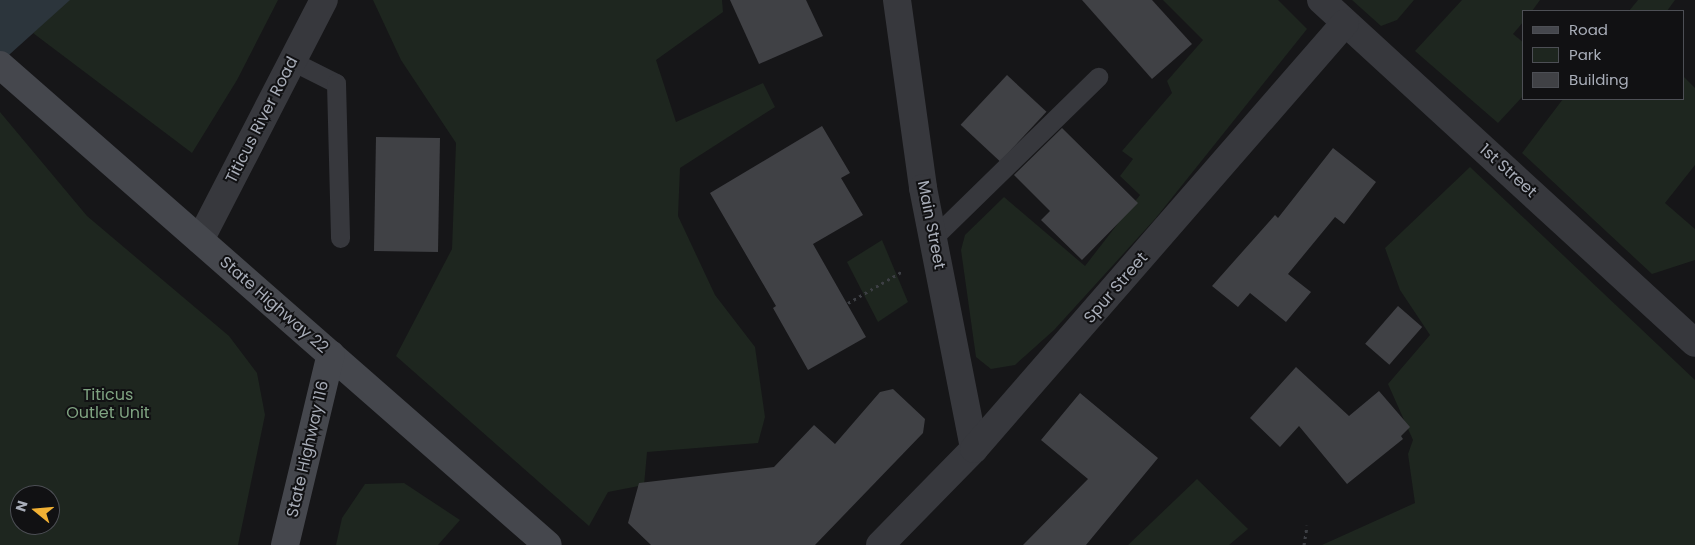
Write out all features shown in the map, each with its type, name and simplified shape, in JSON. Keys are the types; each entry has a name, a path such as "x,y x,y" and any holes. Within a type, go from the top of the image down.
{"main road":[{"name":"State Highway 22","path":"0,65 548,545"},
{"name":"State Highway 116","path":"286,545 331,354"}],"street":[{"name":"Titicus River Road","path":"200,240 324,0"},
{"name":"Main Street","path":"896,0 934,245 974,449"},
{"name":"1st Street","path":"1320,0 1695,343"},
{"name":"Spur Street","path":"880,545 974,449 1345,23"}],"lane":[{"path":"292,61 336,83 340,238"},
{"path":"934,245 1098,77"}],"path":[{"path":"848,303 934,245"},
{"path":"1304,545 1307,525"}],"green space":[{"path":"28,0 278,0 237,80 192,153 33,33 49,18"},
{"path":"373,0 722,0 723,12 656,60 676,122 763,83 775,107 680,168 678,216 715,295 755,347 765,417 758,443 647,452 644,485 608,492 589,526 396,356 452,249 456,143 401,60"},
{"path":"1163,0 1278,0 1307,29 1155,219 1054,330 1015,365 991,369 976,357 961,250 965,235 1004,197 1085,266 1140,195 1120,176 1133,159 1122,151 1172,93 1167,81 1203,40"},
{"path":"1352,0 1414,0 1397,20 1381,26"},
{"path":"1462,0 1540,0 1533,10 1522,10 1522,23 1513,34 1522,41 1522,97 1498,123 1415,51"},
{"path":"1638,0 1675,0 1668,10 1630,10"},
{"path":"1685,78 1695,88 1695,165 1665,203 1695,229 1695,260 1652,274 1522,153 1562,100 1685,100"},
{"name":"Titicus Outlet Unit","path":"0,112 87,216 229,336 257,373 265,415 238,545 0,545"},
{"path":"1470,167 1695,380 1695,545 1322,545 1415,503 1408,454 1413,440 1388,384 1430,335 1400,290 1385,248"},
{"path":"882,240 908,302 878,322 847,262"},
{"path":"1197,479 1248,529 1229,545 1128,545"},
{"path":"404,483 460,520 438,545 336,545 342,518 365,484"}],"shaded area":[{"path":"0,0 70,0 0,63"}],"building":[{"path":"730,0 806,0 823,36 759,64"},
{"path":"1082,0 1152,0 1192,44 1152,79"},
{"path":"1007,75 1046,112 1000,162 961,125"},
{"path":"822,126 850,173 841,178 863,215 813,244 866,337 808,370 773,308 776,306 710,193"},
{"path":"1062,128 1138,203 1082,260 1041,220 1050,211 1014,175"},
{"path":"376,137 440,138 438,252 374,251"},
{"path":"1333,148 1376,182 1344,224 1335,217 1288,274 1311,292 1286,322 1250,293 1238,307 1212,286 1275,215 1278,218"},
{"path":"1398,306 1422,327 1389,365 1365,344"},
{"path":"1296,367 1349,416 1379,391 1410,427 1401,436 1403,439 1347,484 1299,426 1280,447 1250,418"},
{"path":"893,389 925,419 923,433 815,545 651,545 628,523 639,483 774,467 814,425 835,444 880,392"},
{"path":"1080,393 1158,458 1086,545 1023,545 1088,479 1041,440"}]}
